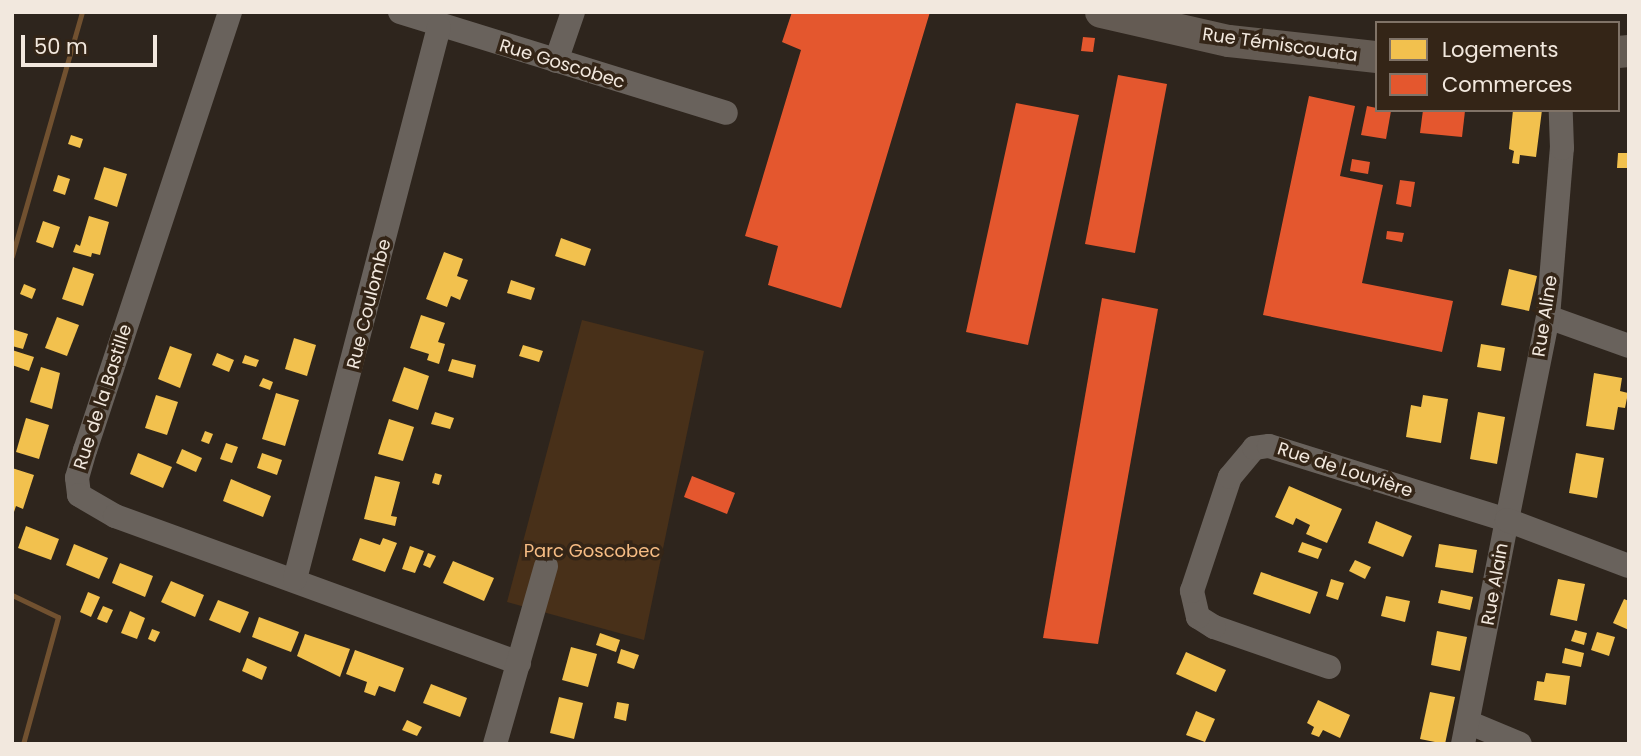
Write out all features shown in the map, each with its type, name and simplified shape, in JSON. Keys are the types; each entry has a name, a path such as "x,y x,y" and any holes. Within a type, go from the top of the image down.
{"main road":[{"name":"Rue Témiscouata","path":"1101,12 1229,41 1375,57"}],"street":[{"name":"Rue de la Bastille","path":"230,12 77,478 79,495 93,506 519,663"},
{"name":"Rue Goscobec","path":"400,12 439,27 726,113"},
{"path":"556,61 573,12"},
{"name":"Rue Coulombe","path":"295,579 439,27"},
{"name":"Rue Aline","path":"1507,520 1548,317 1562,148 1561,112"},
{"path":"1548,317 1629,346"},
{"name":"Rue de Louvière","path":"1329,667 1214,627 1198,617 1193,606 1192,591 1230,477 1254,448 1269,446 1507,520"},
{"name":"Rue Alain","path":"1520,744 1467,733 1507,520 1629,566"},
{"path":"495,744 546,566"}],"green space":[{"name":"Parc Goscobec","path":"582,320 704,351 644,640 507,602"}],"building: Logements":[{"path":"1513,112 1542,112 1536,157 1520,155 1519,164 1512,163 1514,151 1509,149"},
{"path":"71,135 83,139 80,148 68,144"},
{"path":"1618,153 1629,153 1629,168 1617,168"},
{"path":"104,167 127,174 117,207 94,199"},
{"path":"58,175 70,179 65,195 53,191"},
{"path":"89,216 109,222 100,255 92,253 91,257 73,252 76,244 80,246"},
{"path":"43,221 60,227 53,248 36,242"},
{"path":"561,238 591,249 585,266 555,256"},
{"path":"444,252 463,259 457,276 468,280 460,300 451,296 447,307 426,299"},
{"path":"73,267 94,274 83,306 62,299"},
{"path":"1509,269 1537,276 1529,311 1501,305"},
{"path":"511,280 535,288 531,300 507,293"},
{"path":"24,284 36,289 32,299 20,294"},
{"path":"421,315 445,323 438,342 445,344 439,364 427,360 429,354 410,348"},
{"path":"57,317 79,325 67,356 45,348"},
{"path":"12,329 28,334 23,349 12,346"},
{"path":"294,338 316,345 307,376 285,369"},
{"path":"1481,344 1505,348 1501,371 1477,367"},
{"path":"523,345 543,351 539,362 519,356"},
{"path":"170,346 192,354 180,388 158,379"},
{"path":"12,350 34,357 29,371 12,365"},
{"path":"217,353 234,360 229,372 212,365"},
{"path":"245,355 259,360 256,367 242,363"},
{"path":"452,359 476,365 473,378 448,371"},
{"path":"41,367 60,373 52,409 30,402"},
{"path":"404,367 429,376 418,410 392,401"},
{"path":"1594,373 1622,378 1620,391 1628,393 1625,408 1618,407 1614,430 1586,426"},
{"path":"263,378 273,382 270,390 259,386"},
{"path":"276,393 299,400 285,446 262,439"},
{"path":"156,395 178,402 167,435 145,428"},
{"path":"1423,395 1448,399 1441,443 1406,437 1411,405 1421,407"},
{"path":"435,412 454,418 450,429 431,424"},
{"path":"1478,412 1505,417 1497,464 1470,459"},
{"path":"26,418 49,425 39,459 16,452"},
{"path":"389,419 414,427 403,461 378,454"},
{"path":"205,431 213,434 209,444 201,441"},
{"path":"226,443 238,447 232,463 220,459"},
{"path":"182,449 202,458 196,472 176,463"},
{"path":"138,453 172,467 163,488 130,474"},
{"path":"262,453 282,460 277,475 257,468"},
{"path":"1576,453 1604,458 1597,498 1569,493"},
{"path":"12,468 34,475 23,509 16,506 13,515"},
{"path":"435,473 442,475 439,485 432,483"},
{"path":"375,476 400,482 391,516 397,517 395,526 364,519"},
{"path":"231,479 271,496 263,517 223,501"},
{"path":"1289,486 1342,509 1327,543 1306,534 1310,525 1296,518 1293,525 1275,517"},
{"path":"1376,521 1412,536 1403,557 1368,543"},
{"path":"26,526 59,539 51,560 18,548"},
{"path":"360,538 380,545 383,538 397,543 385,572 352,560"},
{"path":"1302,542 1322,549 1318,559 1298,552"},
{"path":"74,544 108,558 99,579 66,565"},
{"path":"1439,544 1477,550 1473,573 1435,567"},
{"path":"410,546 424,551 415,573 402,569"},
{"path":"428,553 436,556 430,568 423,565"},
{"path":"1355,560 1371,567 1365,579 1349,571"},
{"path":"453,561 494,578 484,601 443,583"},
{"path":"120,563 153,576 145,597 112,583"},
{"path":"1261,572 1318,592 1310,614 1253,594"},
{"path":"1331,579 1344,583 1338,600 1326,596"},
{"path":"1558,579 1585,584 1577,621 1550,615"},
{"path":"171,581 204,595 195,617 161,602"},
{"path":"1441,590 1473,597 1470,610 1438,603"},
{"path":"88,592 100,597 91,617 80,612"},
{"path":"1386,596 1410,601 1405,622 1381,616"},
{"path":"1624,599 1629,601 1629,630 1613,623"},
{"path":"218,600 249,612 240,633 209,620"},
{"path":"103,606 113,610 107,623 97,619"},
{"path":"130,611 145,618 137,639 121,633"},
{"path":"259,617 299,632 291,652 252,637"},
{"path":"152,629 160,632 155,642 148,639"},
{"path":"1575,630 1587,633 1584,645 1571,641"},
{"path":"1437,631 1467,637 1460,671 1431,665"},
{"path":"1597,632 1615,637 1609,656 1591,650"},
{"path":"600,633 620,640 616,652 596,645"},
{"path":"305,634 350,649 340,677 297,656"},
{"path":"571,647 597,654 588,687 562,680"},
{"path":"1565,648 1584,653 1581,667 1562,663"},
{"path":"621,649 639,655 634,669 617,663"},
{"path":"355,650 404,668 395,692 379,686 375,696 364,692 367,682 346,674"},
{"path":"1186,652 1226,670 1216,692 1176,674"},
{"path":"247,658 267,667 262,680 242,671"},
{"path":"1546,673 1570,676 1566,705 1534,700 1537,681 1544,682"},
{"path":"431,684 467,698 460,717 423,703"},
{"path":"1430,692 1455,697 1445,744 1420,739"},
{"path":"559,697 583,703 574,739 550,733"},
{"path":"1318,700 1350,715 1340,738 1323,730 1319,737 1311,734 1314,727 1307,723"},
{"path":"617,702 629,704 626,721 614,718"},
{"path":"1196,711 1215,719 1205,742 1186,735"},
{"path":"407,720 422,727 417,736 402,730"}],"building: Commerces":[{"path":"792,12 930,12 841,308 768,285 778,246 745,236 801,50 782,42"},
{"path":"1083,37 1095,38 1093,52 1081,51"},
{"path":"1118,75 1167,84 1135,253 1085,244"},
{"path":"1309,96 1355,106 1340,176 1383,185 1362,283 1453,301 1442,352 1263,315"},
{"path":"1016,103 1079,115 1028,345 966,332"},
{"path":"1367,106 1375,108 1375,112 1391,112 1386,139 1361,135"},
{"path":"1423,112 1465,112 1462,137 1420,133"},
{"path":"1352,159 1370,162 1368,174 1350,171"},
{"path":"1400,180 1415,182 1411,207 1396,204"},
{"path":"1387,231 1404,233 1402,242 1386,239"},
{"path":"1102,298 1158,309 1098,644 1043,638"},
{"path":"692,476 735,493 727,514 684,497"}],"waterway":[{"path":"12,256 82,12"},
{"path":"12,595 58,617 23,744"}]}
